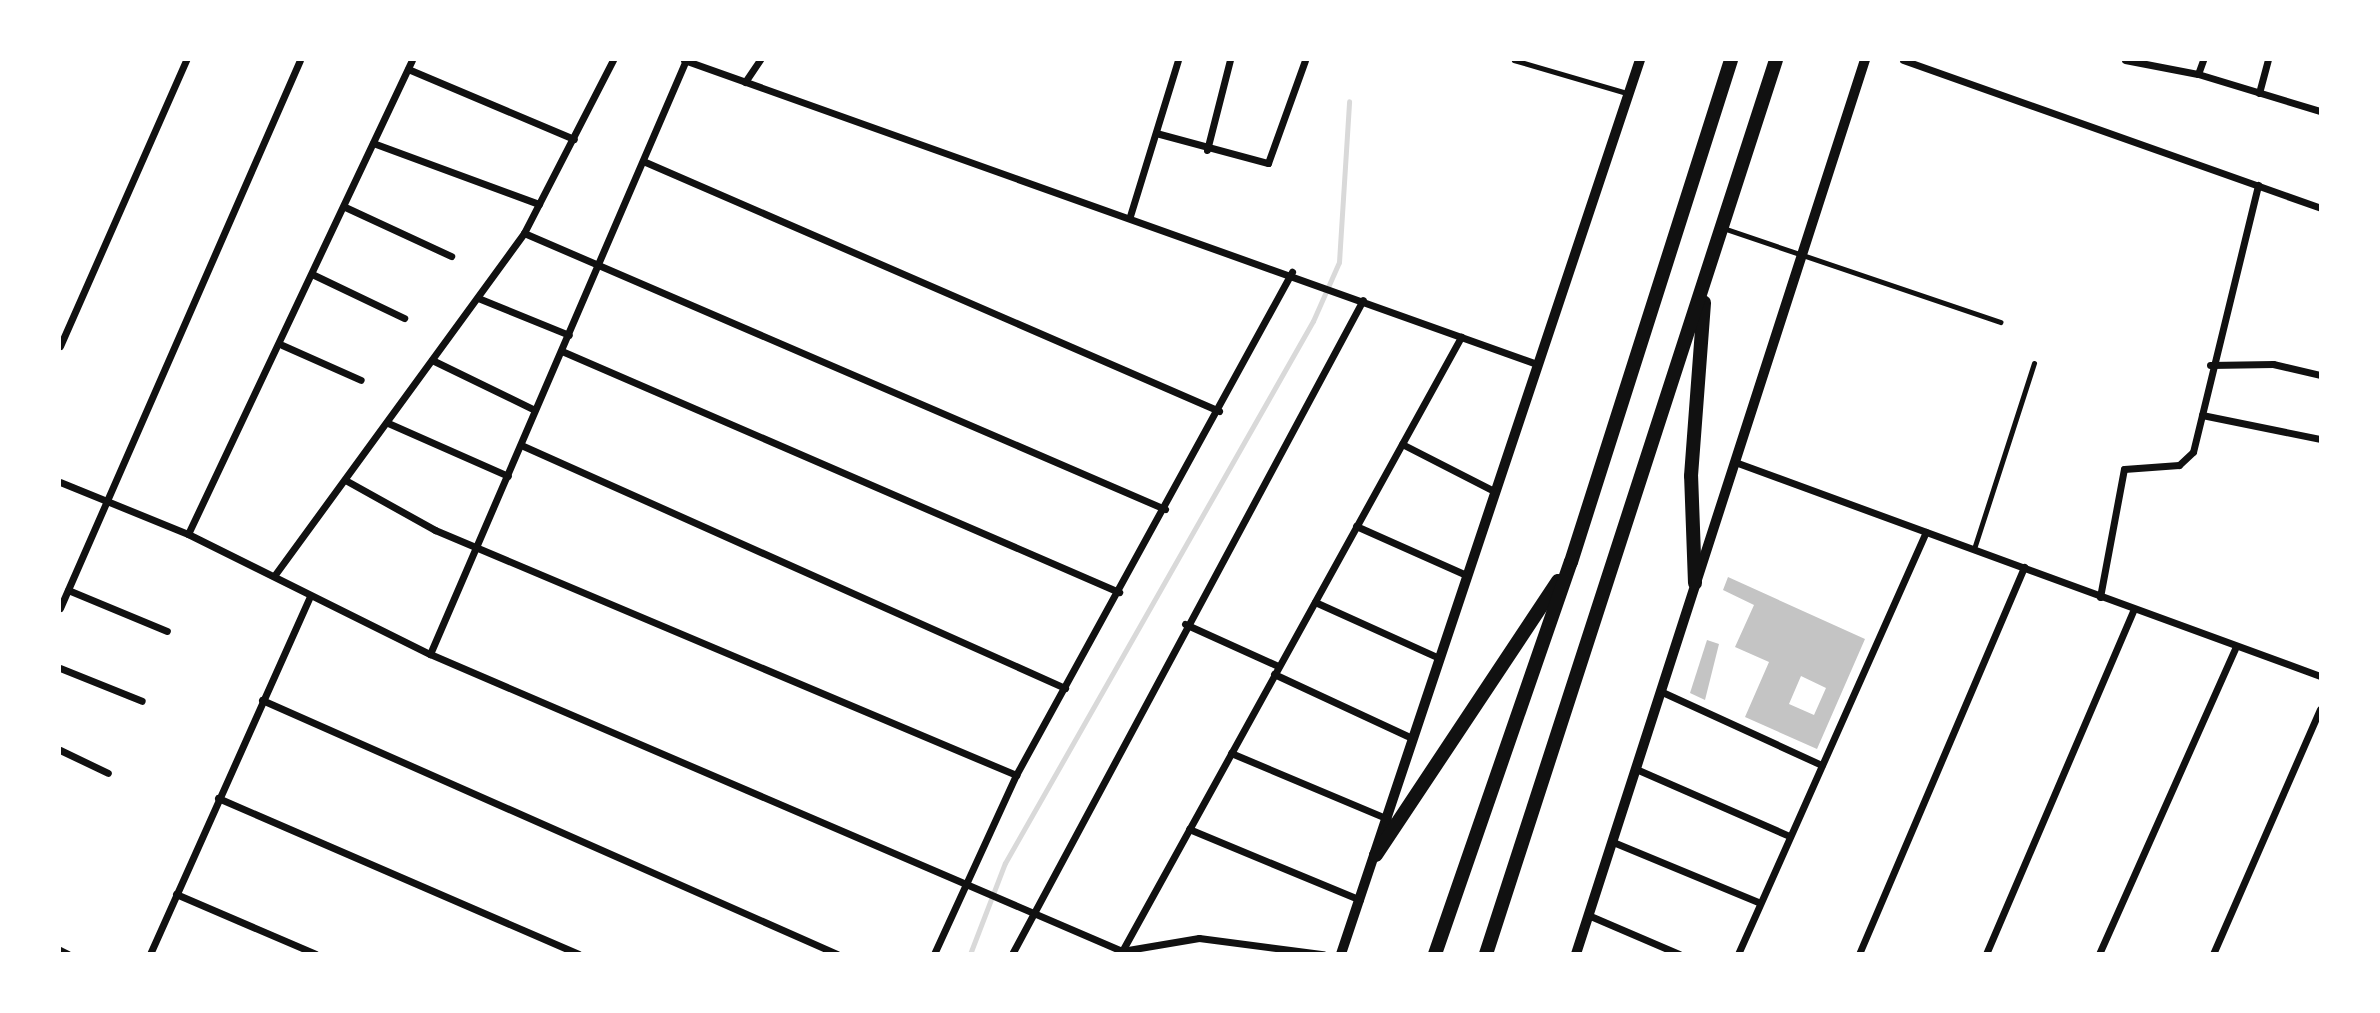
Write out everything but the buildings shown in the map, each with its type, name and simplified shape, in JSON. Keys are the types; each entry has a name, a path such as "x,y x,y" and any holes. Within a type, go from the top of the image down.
{"highway":[{"path":"1435,954 1571,562 1731,60"},
{"path":"1486,954 1776,60"},
{"path":"1695,583 1692,476 1706,276"},
{"path":"1376,855 1571,562"}],"street":[{"path":"60,346 186,60"},
{"path":"60,608 104,500 300,60"},
{"path":"188,534 282,345 412,60"},
{"path":"274,576 346,481 524,233 612,60"},
{"path":"430,654 480,548 535,411 564,352 599,262 685,60 1292,272 1534,363"},
{"path":"745,82 760,60"},
{"path":"1130,216 1178,60"},
{"path":"1207,150 1230,60"},
{"path":"1156,133 1207,150 1268,163 1305,60"},
{"path":"1340,954 1388,819 1437,657 1494,491 1534,363 1640,60"},
{"path":"1576,954 1865,60"},
{"path":"1903,60 2320,208"},
{"path":"2125,60 2151,62 2198,74 2320,111"},
{"path":"2198,74 2203,60"},
{"path":"2259,93 2268,60"},
{"path":"408,69 574,139"},
{"path":"373,143 539,204"},
{"path":"643,161 1219,411"},
{"path":"2100,597 2118,479 2135,465 2187,462 2202,415 2210,365 2258,185"},
{"path":"345,208 451,256"},
{"path":"524,233 599,262 1165,509"},
{"path":"934,954 963,881 1016,775 1219,411 1292,272"},
{"path":"314,275 404,318"},
{"path":"478,298 569,335"},
{"path":"1012,954 1031,909 1363,300"},
{"path":"1122,953 1461,337"},
{"path":"282,345 361,380"},
{"path":"564,352 1119,592"},
{"path":"432,360 535,411"},
{"path":"2210,365 2273,363 2320,375"},
{"path":"2202,415 2320,439"},
{"path":"388,423 508,476"},
{"path":"1402,444 1494,491"},
{"path":"522,445 1065,688"},
{"path":"1735,463 2320,676"},
{"path":"60,481 188,534 430,654 1031,909 1122,953 1199,938 1323,954"},
{"path":"346,481 480,548 1016,775"},
{"path":"1356,526 1466,575"},
{"path":"1738,954 1926,532"},
{"path":"1859,954 2024,568"},
{"path":"68,590 167,631"},
{"path":"150,954 310,596"},
{"path":"1315,602 1437,657"},
{"path":"1986,954 2134,609"},
{"path":"1185,624 1412,738"},
{"path":"2099,954 2236,647"},
{"path":"60,668 142,701"},
{"path":"1660,691 1822,765"},
{"path":"262,700 837,954"},
{"path":"2213,954 2320,709"},
{"path":"60,750 108,773"},
{"path":"1231,753 1388,819"},
{"path":"1636,769 1789,836"},
{"path":"218,798 579,954"},
{"path":"1189,829 1360,900"},
{"path":"1613,842 1760,902"},
{"path":"176,894 316,954"},
{"path":"1588,915 1679,954"},
{"path":"60,950 68,954"}],"lane":[{"path":"1514,60 1628,94"},
{"path":"1722,228 1803,253 2001,322"},
{"path":"1973,549 2034,363"}],"waterway":[{"path":"970,954 1005,863 1313,321 1339,262 1349,101"}]}
